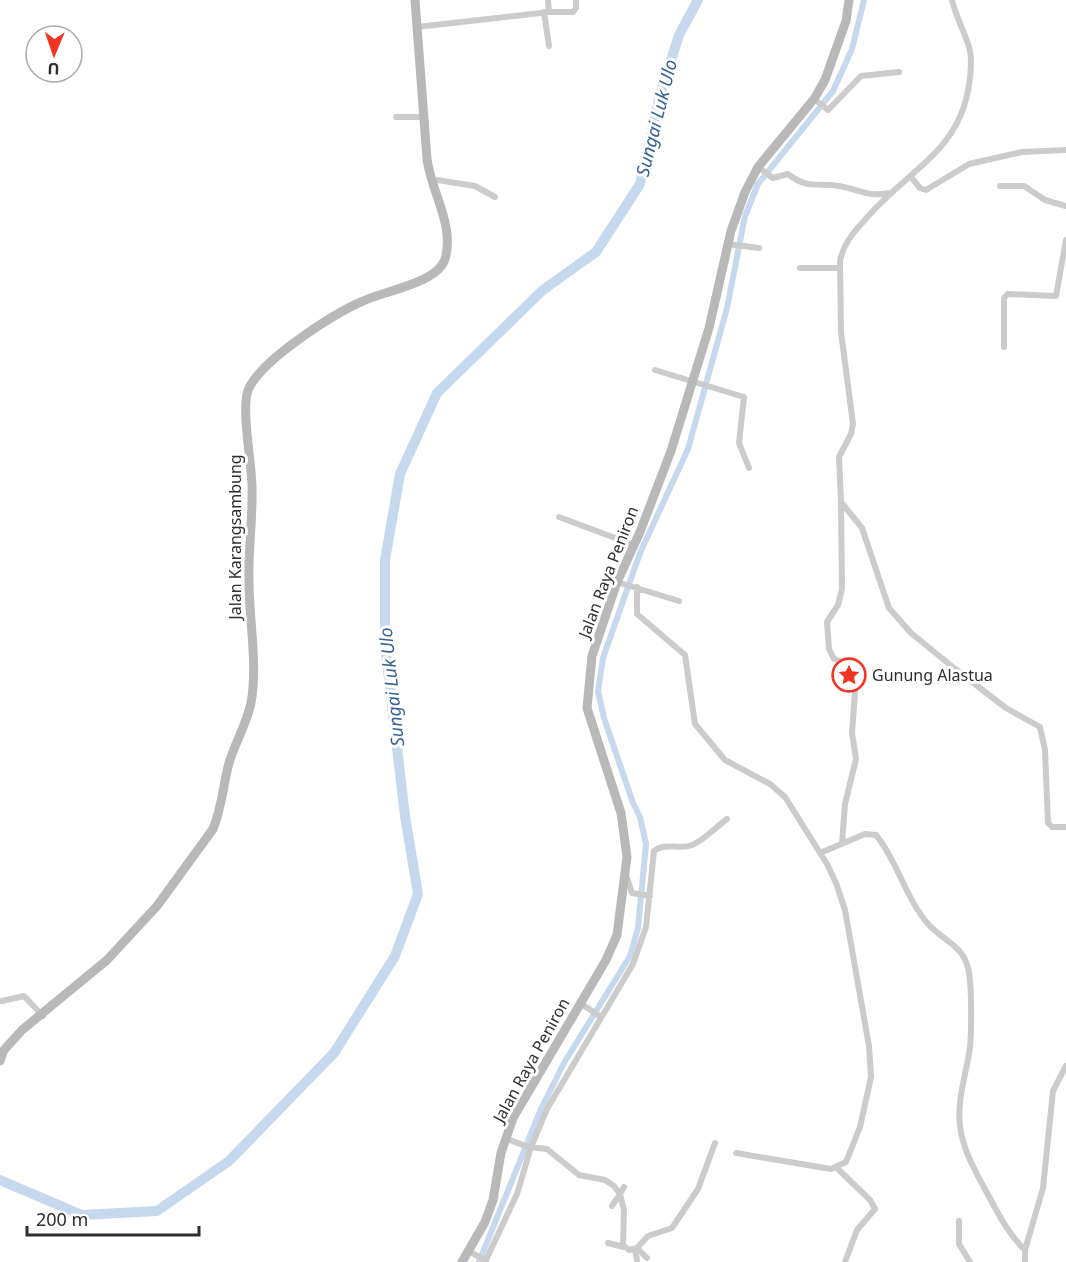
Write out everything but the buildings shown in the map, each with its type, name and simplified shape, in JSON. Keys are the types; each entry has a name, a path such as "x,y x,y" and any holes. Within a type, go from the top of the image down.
{"main road":[{"name":"Jalan Karangsambung","path":"0,1061 3,1044 107,960 157,906 213,829 229,763 250,707 253,687 249,578 253,530 252,483 246,408 249,387 268,364 320,326 361,302 424,279 442,267 447,252 444,219 429,179 422,117 415,0"},
{"name":"Jalan Raya Peniron","path":"462,1262 471,1252 493,1200 505,1138 513,1118 584,1005 615,941 626,876 624,828 604,758 593,732 587,700 592,656 697,383 745,192 816,101 833,64 846,21 849,0"}],"street":[{"path":"548,0 549,46"},
{"path":"417,27 547,12 573,12 576,8 576,0"},
{"path":"842,844 845,804 855,764 852,734 856,678 852,665 834,659 829,649 827,622 838,605 842,589 842,502 839,457 851,434 853,424 841,332 840,268 843,250 851,235 947,140 959,123 971,60 952,0"},
{"path":"816,101 828,110 863,75 898,72"},
{"path":"396,117 422,117"},
{"path":"910,177 920,188 926,190 969,164 1022,152 1066,150"},
{"path":"761,170 772,178 786,174 807,185 837,185 867,195 891,193"},
{"path":"429,179 475,186 495,197"},
{"path":"1000,186 1024,186 1055,205 1066,206"},
{"path":"1004,347 1006,295 1056,296 1066,240"},
{"path":"731,245 759,248"},
{"path":"800,268 840,268"},
{"path":"655,370 745,398 739,442 749,468"},
{"path":"842,502 862,528 892,612 911,633 954,668 1006,708 1040,727 1045,749 1048,823 1052,827 1066,827"},
{"path":"560,517 634,545"},
{"path":"622,583 679,601"},
{"path":"636,587 637,614 685,655 692,713 697,726 725,760 770,784 785,797 833,873 844,910 869,1046 870,1072 856,1140 848,1160 837,1168"},
{"path":"471,1252 485,1261 502,1231 517,1194 530,1147 547,1109 599,1016 628,972 639,949 646,927 652,856 657,848 694,844 727,819"},
{"path":"820,853 868,833 878,836 915,906 930,926 964,957 970,978 971,1029 970,1051 960,1105 961,1131 968,1156 996,1209 1013,1238 1025,1250"},
{"path":"626,876 629,890 634,894 648,895"},
{"path":"2,1001 24,996 40,1013"},
{"path":"584,1005 599,1016"},
{"path":"1025,1262 1025,1250 1043,1188 1053,1091 1066,1066"},
{"path":"505,1138 530,1147 547,1149 579,1175 605,1180 622,1191"},
{"path":"608,1242 624,1246 629,1250 636,1249 648,1236 672,1228 698,1189 715,1143"},
{"path":"736,1153 837,1168 870,1200 875,1209 857,1230 845,1262"},
{"path":"612,1206 622,1191"},
{"path":"622,1191 624,1246"},
{"path":"959,1221 959,1244 970,1262"},
{"path":"636,1249 647,1258"},
{"path":"636,1249 637,1260"}],"waterway":[{"name":"Sungai Luk Ulo","path":"0,1180 82,1215 157,1211 229,1161 334,1053 395,956 418,894 405,816 385,645 385,560 400,474 437,393 543,290 596,252 640,184 660,95 679,35 698,0"},
{"path":"479,1262 541,1109 564,1063 630,956 638,928 646,844 640,817 604,718 598,691 603,658 640,553 688,449 727,308 745,216 758,184 833,91 852,49 864,0"}],"place":[{"name":"Gunung Alastua","path":"849,675"}]}
